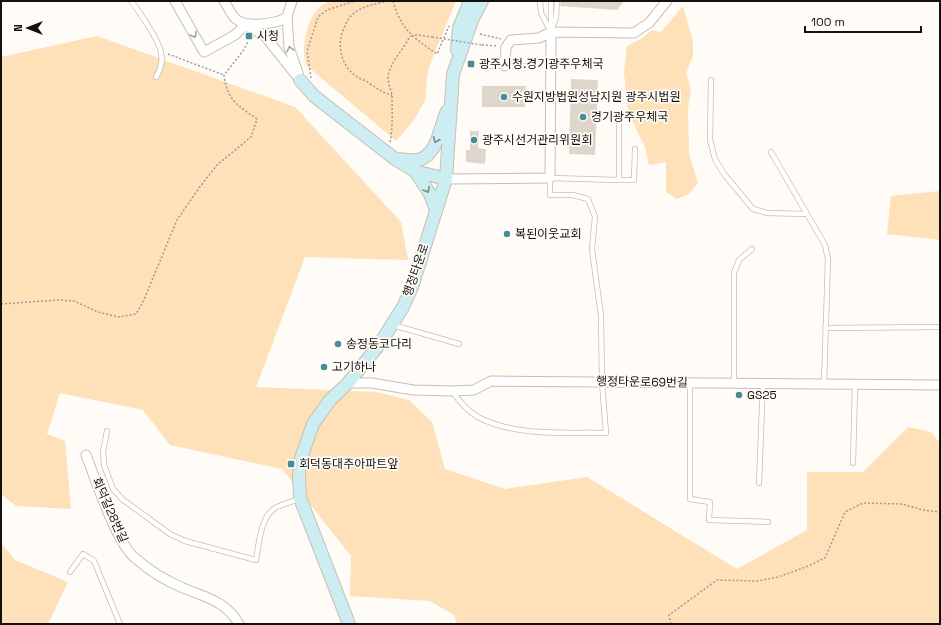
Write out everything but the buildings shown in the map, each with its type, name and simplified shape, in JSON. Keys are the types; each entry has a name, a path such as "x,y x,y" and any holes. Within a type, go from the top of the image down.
{"street":[{"path":"175,1 204,52 235,35 245,25 280,22 287,17"},
{"path":"224,1 236,19 264,35 314,96 391,156 416,171 446,179 550,178 551,32"},
{"path":"292,1 287,17 289,47 300,80"},
{"path":"457,60 457,38 459,28 470,1"},
{"name":"행정타운로","path":"349,624 300,498 300,461 313,424 330,400 348,383 379,345 403,307 412,288 446,179 453,74 473,18 482,1"},
{"path":"457,60 491,1"},
{"path":"505,66 506,47 511,40 539,38 551,32 634,33 649,23 667,1"},
{"path":"391,156 418,160 429,154 437,141 442,122 451,104"},
{"path":"416,171 430,194 436,210"},
{"name":"행정타운로69번길","path":"348,383 372,383 412,390 452,391 474,390 491,381 940,385"},
{"name":"회덕길28번길","path":"86,455 107,510 122,541 133,557 158,576 211,598 233,614 239,624"}],"lane":[{"path":"131,1 149,27 162,52 161,68 156,77"},
{"path":"540,1 541,13 551,32"},
{"path":"551,1 551,32"},
{"path":"551,32 556,17 557,1"},
{"path":"488,66 533,66"},
{"path":"711,80 710,140 715,159 724,174 753,209 767,213 806,214"},
{"path":"619,120 619,180"},
{"path":"452,391 461,404 478,417 507,427 547,432 606,433 602,382 601,316 592,249 595,217 588,198 573,195 550,195 550,178 634,180 635,149"},
{"path":"771,152 825,245 828,260 824,384"},
{"path":"734,383 734,273 739,260 752,249"},
{"path":"392,325 459,344"},
{"path":"826,328 940,327"},
{"path":"690,382 690,499 710,502 710,520 768,522"},
{"path":"759,483 763,383"},
{"path":"853,463 855,385"},
{"path":"107,431 103,452 104,465 113,489 122,499 170,534 185,541 256,560 264,522 269,513 276,508 300,498"},
{"path":"70,572 83,554 94,561 120,624"}],"path":[{"path":"314,96 307,51 318,17 327,10 355,1"},
{"path":"388,1 362,9 353,14 346,22 340,40 340,46 342,58 354,74 371,84 378,91 392,95"},
{"path":"393,1 398,16 411,36 437,54 449,25"},
{"path":"1,304 74,301 98,312 118,316 136,314 143,302 177,220 217,165 251,137 257,119 234,102 226,90 224,75 243,51 255,30"},
{"path":"480,34 503,40"},
{"path":"411,36 416,35 482,44"},
{"path":"391,156 392,95 389,84 390,73 392,65 404,49 411,36"},
{"path":"162,52 224,75"},
{"path":"672,624 669,615 717,580 756,581 778,577 806,567 825,558 845,512 863,503 902,504 923,510 940,512"}],"shaded area":[{"path":"330,1 456,1 430,64 425,100 414,120 396,141 307,66 304,45 307,29 317,10"},
{"path":"683,6 693,42 693,56 686,73 691,89 688,109 689,154 698,183 689,194 677,199 666,192 666,162 649,165 645,147 628,112 624,73 627,46 641,39 652,30 661,32"},
{"path":"97,36 295,107 401,222 408,260 305,257 256,387 377,392 409,400 432,422 445,469 505,489 587,477 737,569 807,530 807,472 863,472 908,427 931,432 940,443 940,624 457,624 454,615 430,601 350,596 351,556 282,469 170,445 143,410 60,393 47,434 65,441 71,509 16,506 1,494 1,57"},
{"path":"940,191 940,240 887,234 891,196"},
{"path":"1,543 15,560 68,582 48,624 1,624"}],"place":[{"name":"시청","path":"249,36"},
{"name":"광주시청.경기광주우체국","path":"471,64"},
{"name":"수원지방법원성남지원 광주시법원","path":"504,97"},
{"name":"경기광주우체국","path":"583,117"},
{"name":"광주시선거관리위원회","path":"474,140"},
{"name":"복된이웃교회","path":"507,234"},
{"name":"송정동코다리","path":"338,344"},
{"name":"고기하나","path":"324,367"},
{"name":"GS25","path":"739,395"},
{"name":"회덕동대주아파트앞","path":"291,464"}]}
